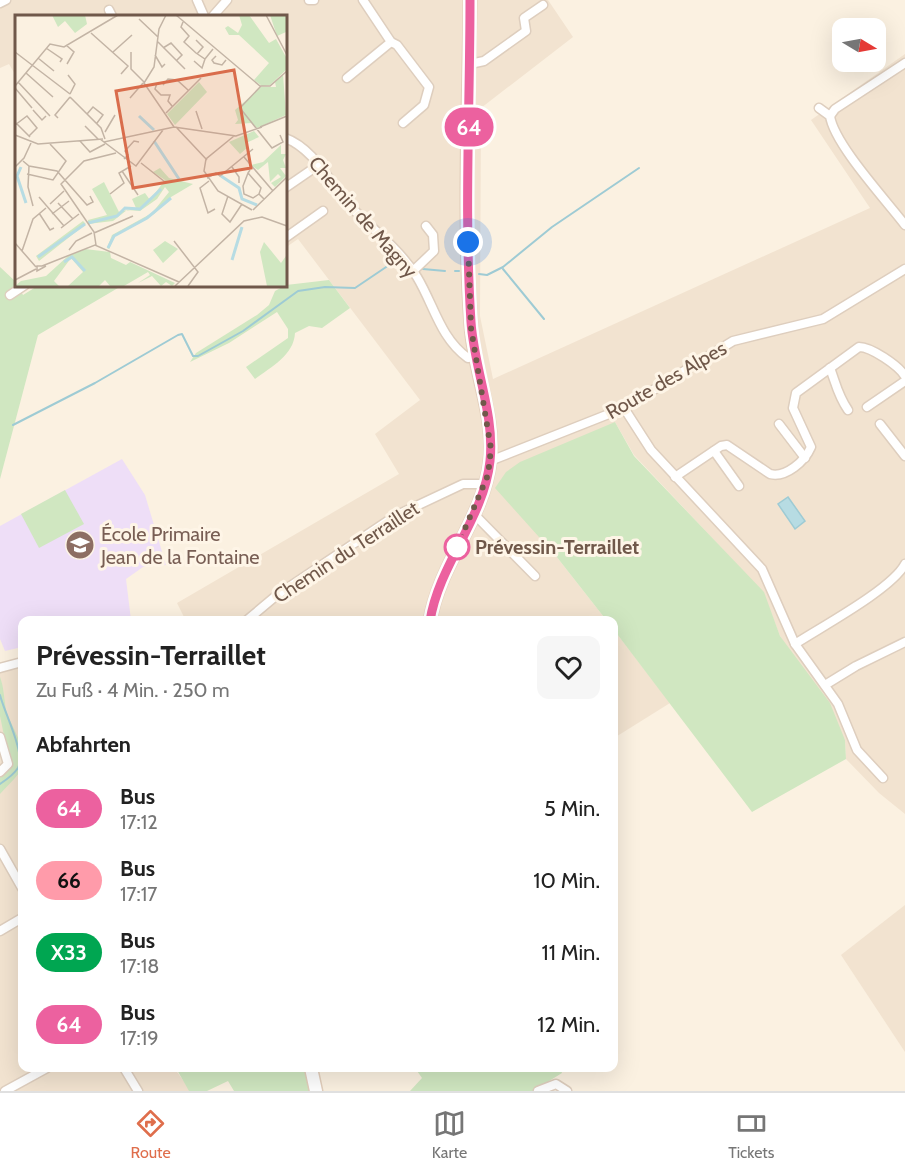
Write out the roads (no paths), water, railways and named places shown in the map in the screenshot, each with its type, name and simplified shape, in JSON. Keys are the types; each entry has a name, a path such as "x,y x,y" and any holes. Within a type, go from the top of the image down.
{"main road":[{"path":"431,616 438,588 473,513 485,483 490,461 490,429 475,357 468,284 470,0"},
{"path":"437,616 447,568"},
{"path":"312,1072 316,1091"},
{"path":"321,1072 324,1091"}],"street":[{"path":"0,3 6,0"},
{"path":"197,0 204,15"},
{"path":"214,15 227,0"},
{"path":"309,0 314,0"},
{"path":"363,0 391,42 398,45 429,87 424,105 403,123"},
{"path":"470,64 484,61 526,31 524,18 543,5"},
{"path":"347,78 391,42"},
{"path":"905,63 835,109 830,116 831,125 858,166 905,225"},
{"path":"819,108 830,116"},
{"name":"Chemin de Magny","path":"286,139 303,148 353,208 398,252 413,271 446,335 457,350 468,358 475,357"},
{"path":"286,187 317,166"},
{"path":"286,237 323,211"},
{"path":"413,271 434,251 433,235 426,226"},
{"name":"Route des Alpes","path":"490,461 624,408 733,341 823,319 905,269"},
{"path":"10,294 23,286"},
{"path":"675,477 727,445 770,474 778,476 806,458 811,441 795,416 792,401 796,393 859,347 864,347 905,376"},
{"path":"830,368 837,394 848,410"},
{"path":"867,407 905,381"},
{"path":"624,408 651,450 762,569 795,644 838,704 852,740 869,765 883,778"},
{"path":"779,424 806,458"},
{"path":"880,424 905,456"},
{"path":"714,451 739,486"},
{"name":"Chemin du Terraillet","path":"252,616 277,595 395,516 463,484 485,483"},
{"path":"473,513 535,576"},
{"path":"795,644 883,587 902,571 905,564"},
{"path":"825,685 855,666 905,642"},
{"path":"1,665 18,663"},
{"path":"0,737 8,760 8,764 0,772"},
{"path":"0,849 18,881"},
{"path":"0,931 18,920"},
{"path":"6,1091 20,1087 41,1072"},
{"path":"126,1072 138,1091"},
{"path":"538,1091 556,1084 567,1091"}],"water":[{"path":"788,497 805,521 795,529 778,504"}],"waterway":[{"path":"479,274 487,275 503,267 552,227 639,168"},
{"path":"13,425 95,383 178,335 182,334 193,356 198,356 243,331 298,291 325,287 355,288 398,259"},
{"path":"423,269 445,271"},
{"path":"503,269 544,319"},
{"path":"0,695 18,748"},
{"path":"0,784 18,768"}],"place":[{"name":"École Primaire Jean de la Fontaine","path":"80,545"},
{"name":"Prévessin-Terraillet","path":"457,547"}]}
